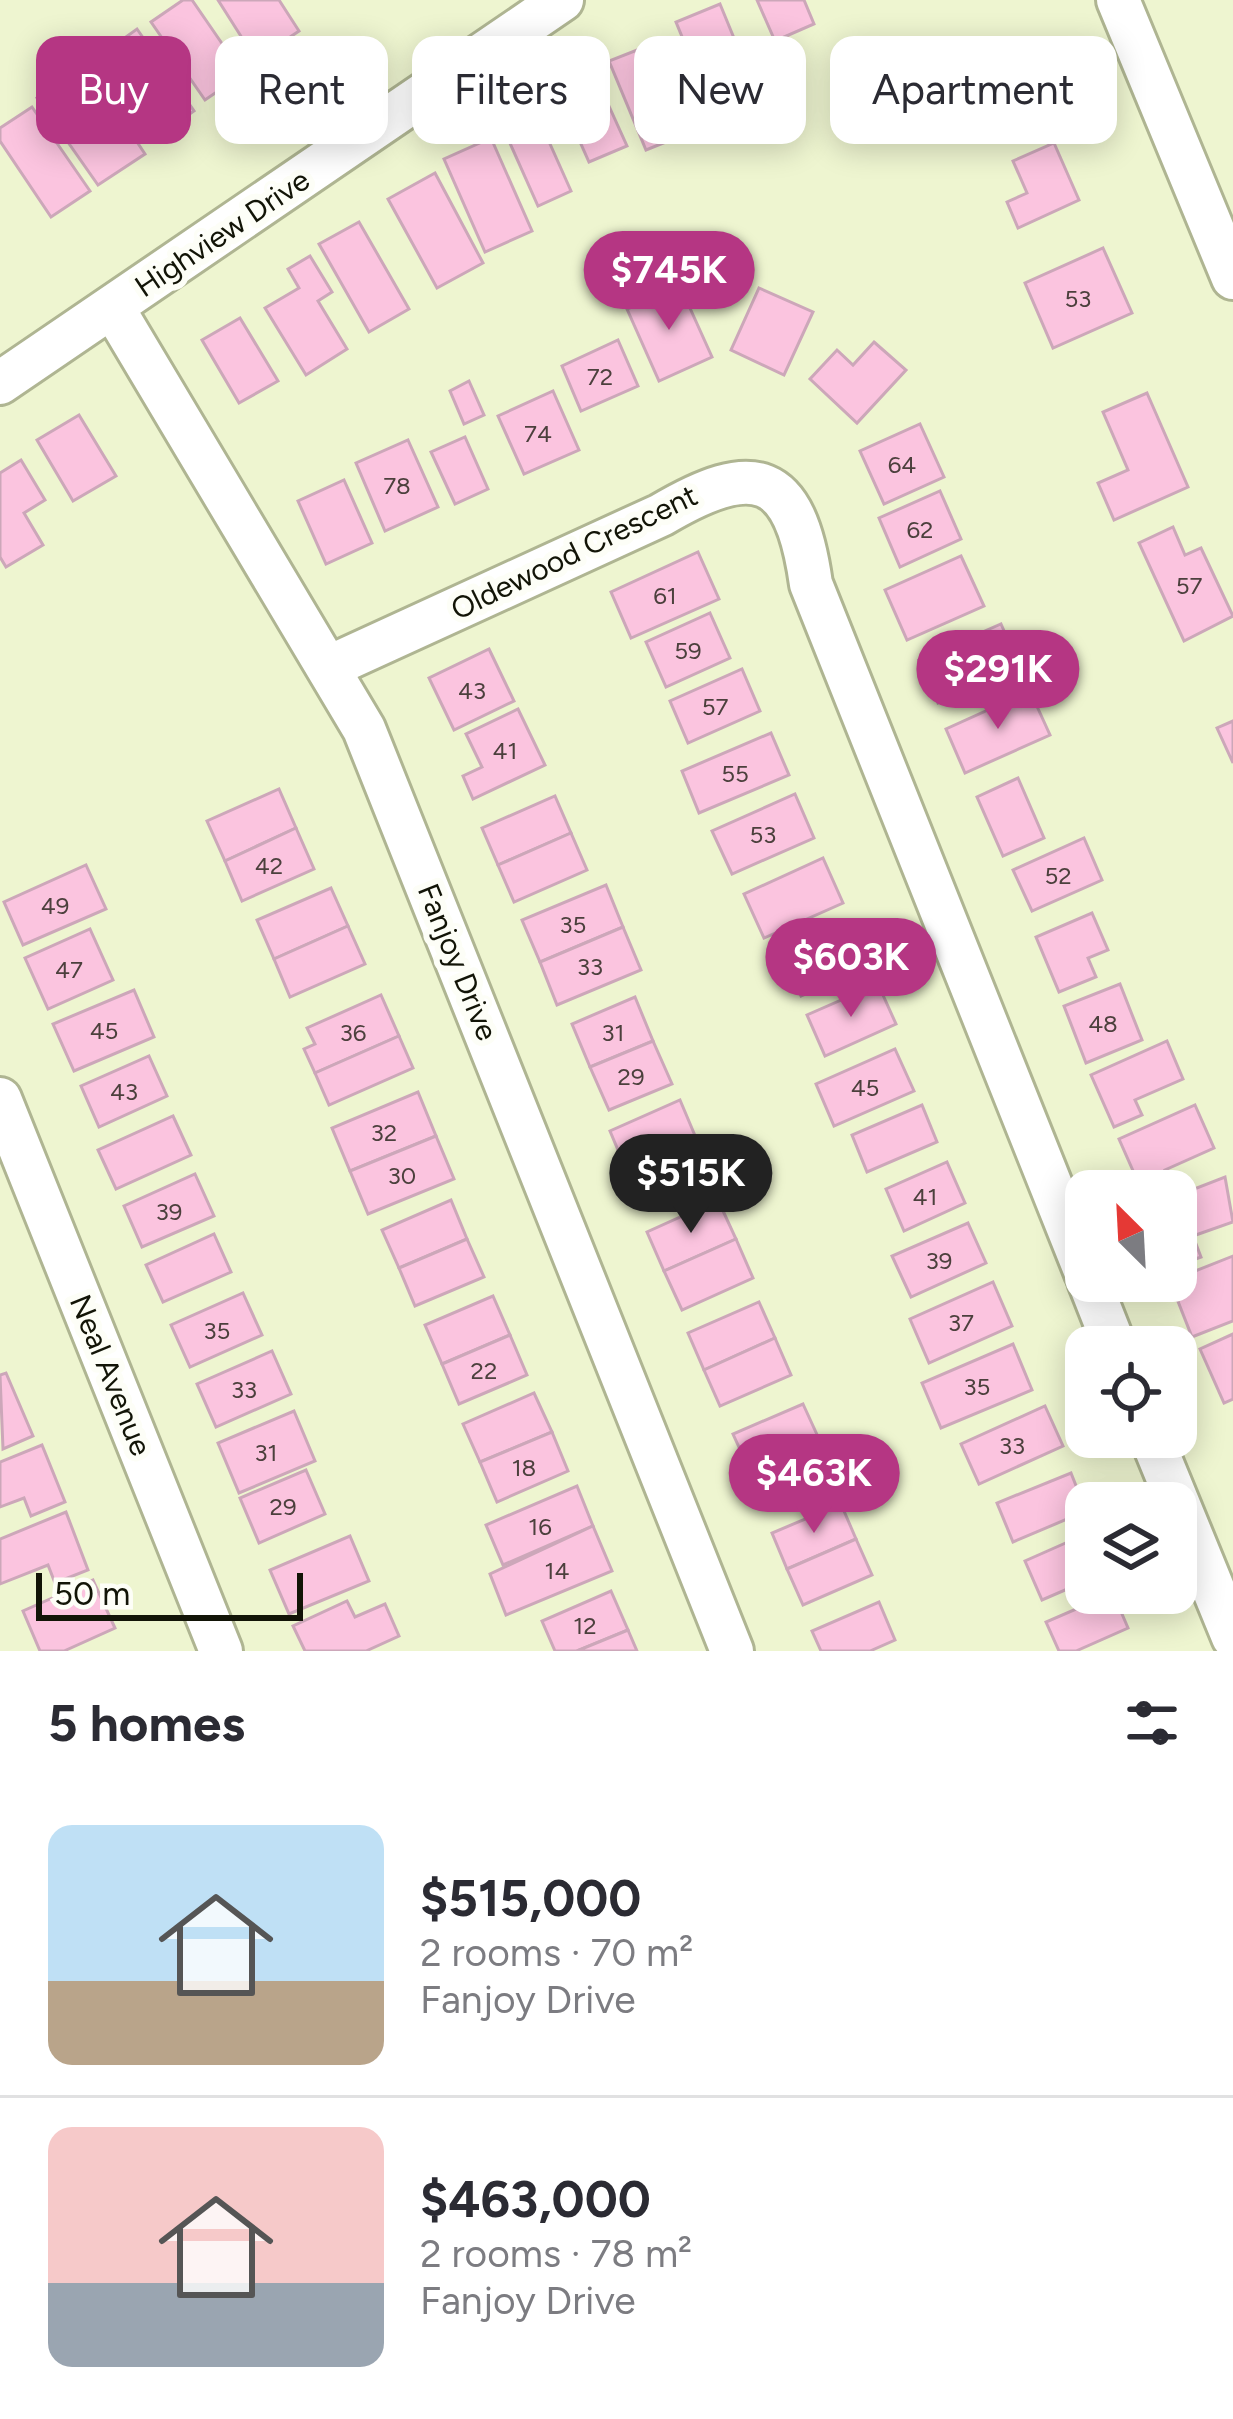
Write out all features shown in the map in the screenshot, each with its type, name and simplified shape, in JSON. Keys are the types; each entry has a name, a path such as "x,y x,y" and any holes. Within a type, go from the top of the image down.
{"street":[{"name":"Highview Drive","path":"0,383 562,0"},
{"path":"1118,0 1230,262"},
{"name":"Fanjoy Drive","path":"112,308 329,667 389,788 732,1651"},
{"name":"Oldewood Crescent","path":"329,667 661,515 710,486 736,481 762,485 781,497 794,516 811,584 1065,1219"},
{"name":"Neal Avenue","path":"0,1100 221,1651"},
{"path":"1160,1458 1233,1637"}],"building":[{"path":"183,0 192,0 217,36 215,93 205,100 191,80 191,36 161,36 151,22"},
{"path":"218,0 279,0 299,31 292,36 241,36"},
{"path":"757,0 804,0 814,24 786,36 773,36"},
{"path":"720,4 733,36 682,36 676,22"},
{"path":"634,51 634,121 610,63"},
{"path":"32,107 36,144 58,144 90,191 51,217 0,141 0,128"},
{"path":"610,108 627,146 589,162 581,144 610,144"},
{"path":"69,144 138,144 145,154 98,185"},
{"path":"478,144 494,144 532,231 485,252 444,159"},
{"path":"510,144 550,144 571,191 538,206"},
{"path":"1054,144 1079,200 1018,228 1007,202 1027,193 1013,161"},
{"path":"435,173 483,263 437,288 388,199"},
{"path":"359,222 409,309 369,332 319,244"},
{"path":"1103,248 1132,313 1053,348 1025,283"},
{"path":"310,256 332,292 318,301 347,349 306,375 265,308 299,288 288,269"},
{"path":"680,286 712,357 659,381 627,309"},
{"path":"759,288 813,312 784,375 731,350"},
{"path":"240,318 278,381 239,403 202,340"},
{"path":"618,340 638,386 581,411 562,366"},
{"path":"874,342 906,370 857,423 810,379 837,350 853,365"},
{"path":"469,381 484,415 464,424 450,391"},
{"path":"553,391 579,450 524,474 498,416"},
{"path":"1147,393 1188,487 1114,520 1098,483 1128,470 1103,412"},
{"path":"79,415 116,476 73,501 37,440"},
{"path":"920,424 944,477 884,504 860,451"},
{"path":"465,437 488,489 455,504 431,452"},
{"path":"408,440 438,507 385,531 356,463"},
{"path":"21,460 45,500 24,513 43,545 6,567 0,557 0,473"},
{"path":"344,480 372,543 326,564 298,501"},
{"path":"940,491 961,539 900,567 879,518"},
{"path":"1173,527 1185,555 1201,548 1233,616 1184,641 1139,543"},
{"path":"698,552 719,599 631,638 611,592"},
{"path":"961,556 984,606 907,640 885,590"},
{"path":"710,613 730,658 666,687 646,642"},
{"path":"1001,624 1020,667 938,703 919,660"},
{"path":"489,649 514,701 454,730 429,678"},
{"path":"742,669 760,711 688,743 670,701"},
{"path":"1030,691 1050,735 965,773 946,729"},
{"path":"518,709 545,765 473,799 463,776 482,767 466,734"},
{"path":"1233,721 1233,763 1217,728"},
{"path":"771,733 789,775 699,813 682,771"},
{"path":"1018,778 1044,838 1003,856 977,797"},
{"path":"279,789 296,828 225,861 207,821"},
{"path":"795,794 814,838 732,874 712,831"},
{"path":"555,796 571,833 498,865 482,828"},
{"path":"296,828 314,869 242,901 225,861"},
{"path":"571,833 587,870 514,902 498,865"},
{"path":"1084,838 1102,880 1032,911 1013,870"},
{"path":"823,858 843,903 764,938 744,894"},
{"path":"86,865 106,909 23,945 4,902"},
{"path":"606,885 623,927 540,962 522,920"},
{"path":"331,888 348,926 274,959 257,920"},
{"path":"1092,913 1108,950 1088,958 1096,977 1059,992 1036,937"},
{"path":"348,926 365,964 290,997 274,959"},
{"path":"852,926 870,966 801,996 784,957"},
{"path":"623,927 641,970 557,1005 540,962"},
{"path":"90,929 113,980 48,1009 25,958"},
{"path":"878,984 896,1024 825,1056 807,1015"},
{"path":"1120,984 1142,1040 1086,1063 1064,1006"},
{"path":"134,990 154,1037 74,1071 53,1024"},
{"path":"381,995 399,1036 315,1073 304,1049 315,1044 307,1028"},
{"path":"635,997 653,1041 590,1067 572,1024"},
{"path":"399,1036 413,1068 329,1105 315,1073"},
{"path":"653,1041 672,1084 609,1110 590,1067"},
{"path":"1167,1041 1183,1079 1135,1100 1142,1115 1114,1127 1091,1075"},
{"path":"895,1049 914,1091 834,1126 816,1084"},
{"path":"149,1056 167,1096 99,1127 81,1086"},
{"path":"418,1092 436,1136 350,1171 332,1128"},
{"path":"680,1100 696,1138 626,1169 610,1131"},
{"path":"922,1105 937,1142 867,1172 852,1135"},
{"path":"1195,1105 1214,1148 1165,1170 1133,1170 1119,1139"},
{"path":"173,1116 191,1155 116,1189 98,1150"},
{"path":"436,1136 454,1179 368,1214 350,1171"},
{"path":"696,1138 712,1176 642,1206 626,1169"},
{"path":"947,1162 965,1203 904,1231 886,1189"},
{"path":"195,1174 214,1216 142,1247 124,1206"},
{"path":"1225,1177 1233,1222 1197,1235 1197,1188"},
{"path":"451,1200 467,1239 399,1268 382,1230"},
{"path":"718,1200 736,1239 664,1271 647,1232"},
{"path":"968,1223 986,1263 911,1297 892,1256"},
{"path":"214,1234 231,1272 163,1302 146,1265"},
{"path":"467,1239 484,1277 415,1306 399,1268"},
{"path":"736,1239 753,1278 682,1310 664,1271"},
{"path":"1233,1256 1233,1321 1197,1335 1197,1326 1188,1326 1178,1302 1197,1302 1197,1270"},
{"path":"993,1282 1012,1326 929,1363 910,1319"},
{"path":"243,1293 262,1335 190,1367 171,1325"},
{"path":"493,1296 510,1335 442,1364 425,1325"},
{"path":"759,1302 775,1338 704,1370 688,1333"},
{"path":"1233,1334 1233,1399 1224,1403 1200,1349"},
{"path":"510,1335 527,1375 459,1404 442,1364"},
{"path":"775,1338 791,1375 720,1406 704,1370"},
{"path":"1013,1344 1032,1390 941,1428 922,1383"},
{"path":"272,1351 291,1394 216,1427 197,1384"},
{"path":"6,1373 33,1436 3,1449 0,1375"},
{"path":"534,1393 552,1432 480,1462 463,1424"},
{"path":"803,1404 819,1439 749,1469 733,1434"},
{"path":"1045,1406 1063,1446 979,1484 961,1444"},
{"path":"294,1411 315,1461 239,1493 218,1443"},
{"path":"552,1432 568,1471 497,1502 480,1462"},
{"path":"819,1439 834,1474 764,1504 749,1469"},
{"path":"42,1445 65,1502 31,1516 24,1498 0,1507 0,1462"},
{"path":"306,1470 325,1514 259,1543 240,1498"},
{"path":"1071,1473 1075,1482 1065,1482 1065,1520 1013,1542 997,1503"},
{"path":"577,1486 593,1526 503,1565 486,1525"},
{"path":"841,1504 856,1539 787,1569 772,1533"},
{"path":"66,1512 88,1570 55,1583 48,1565 0,1584 0,1539"},
{"path":"593,1526 612,1571 506,1615 490,1574"},
{"path":"350,1536 369,1581 289,1614 270,1570"},
{"path":"856,1539 872,1575 803,1605 787,1569"},
{"path":"1065,1543 1065,1590 1042,1600 1025,1561"},
{"path":"93,1580 115,1628 64,1651 40,1651 23,1611"},
{"path":"611,1591 628,1630 577,1651 555,1651 542,1621"},
{"path":"347,1601 355,1617 385,1604 399,1636 366,1651 305,1651 293,1626"},
{"path":"879,1602 895,1640 870,1651 821,1651 812,1631"},
{"path":"1065,1614 1122,1614 1128,1628 1076,1651 1059,1651 1046,1622"},
{"path":"628,1630 637,1651 577,1651"}]}
